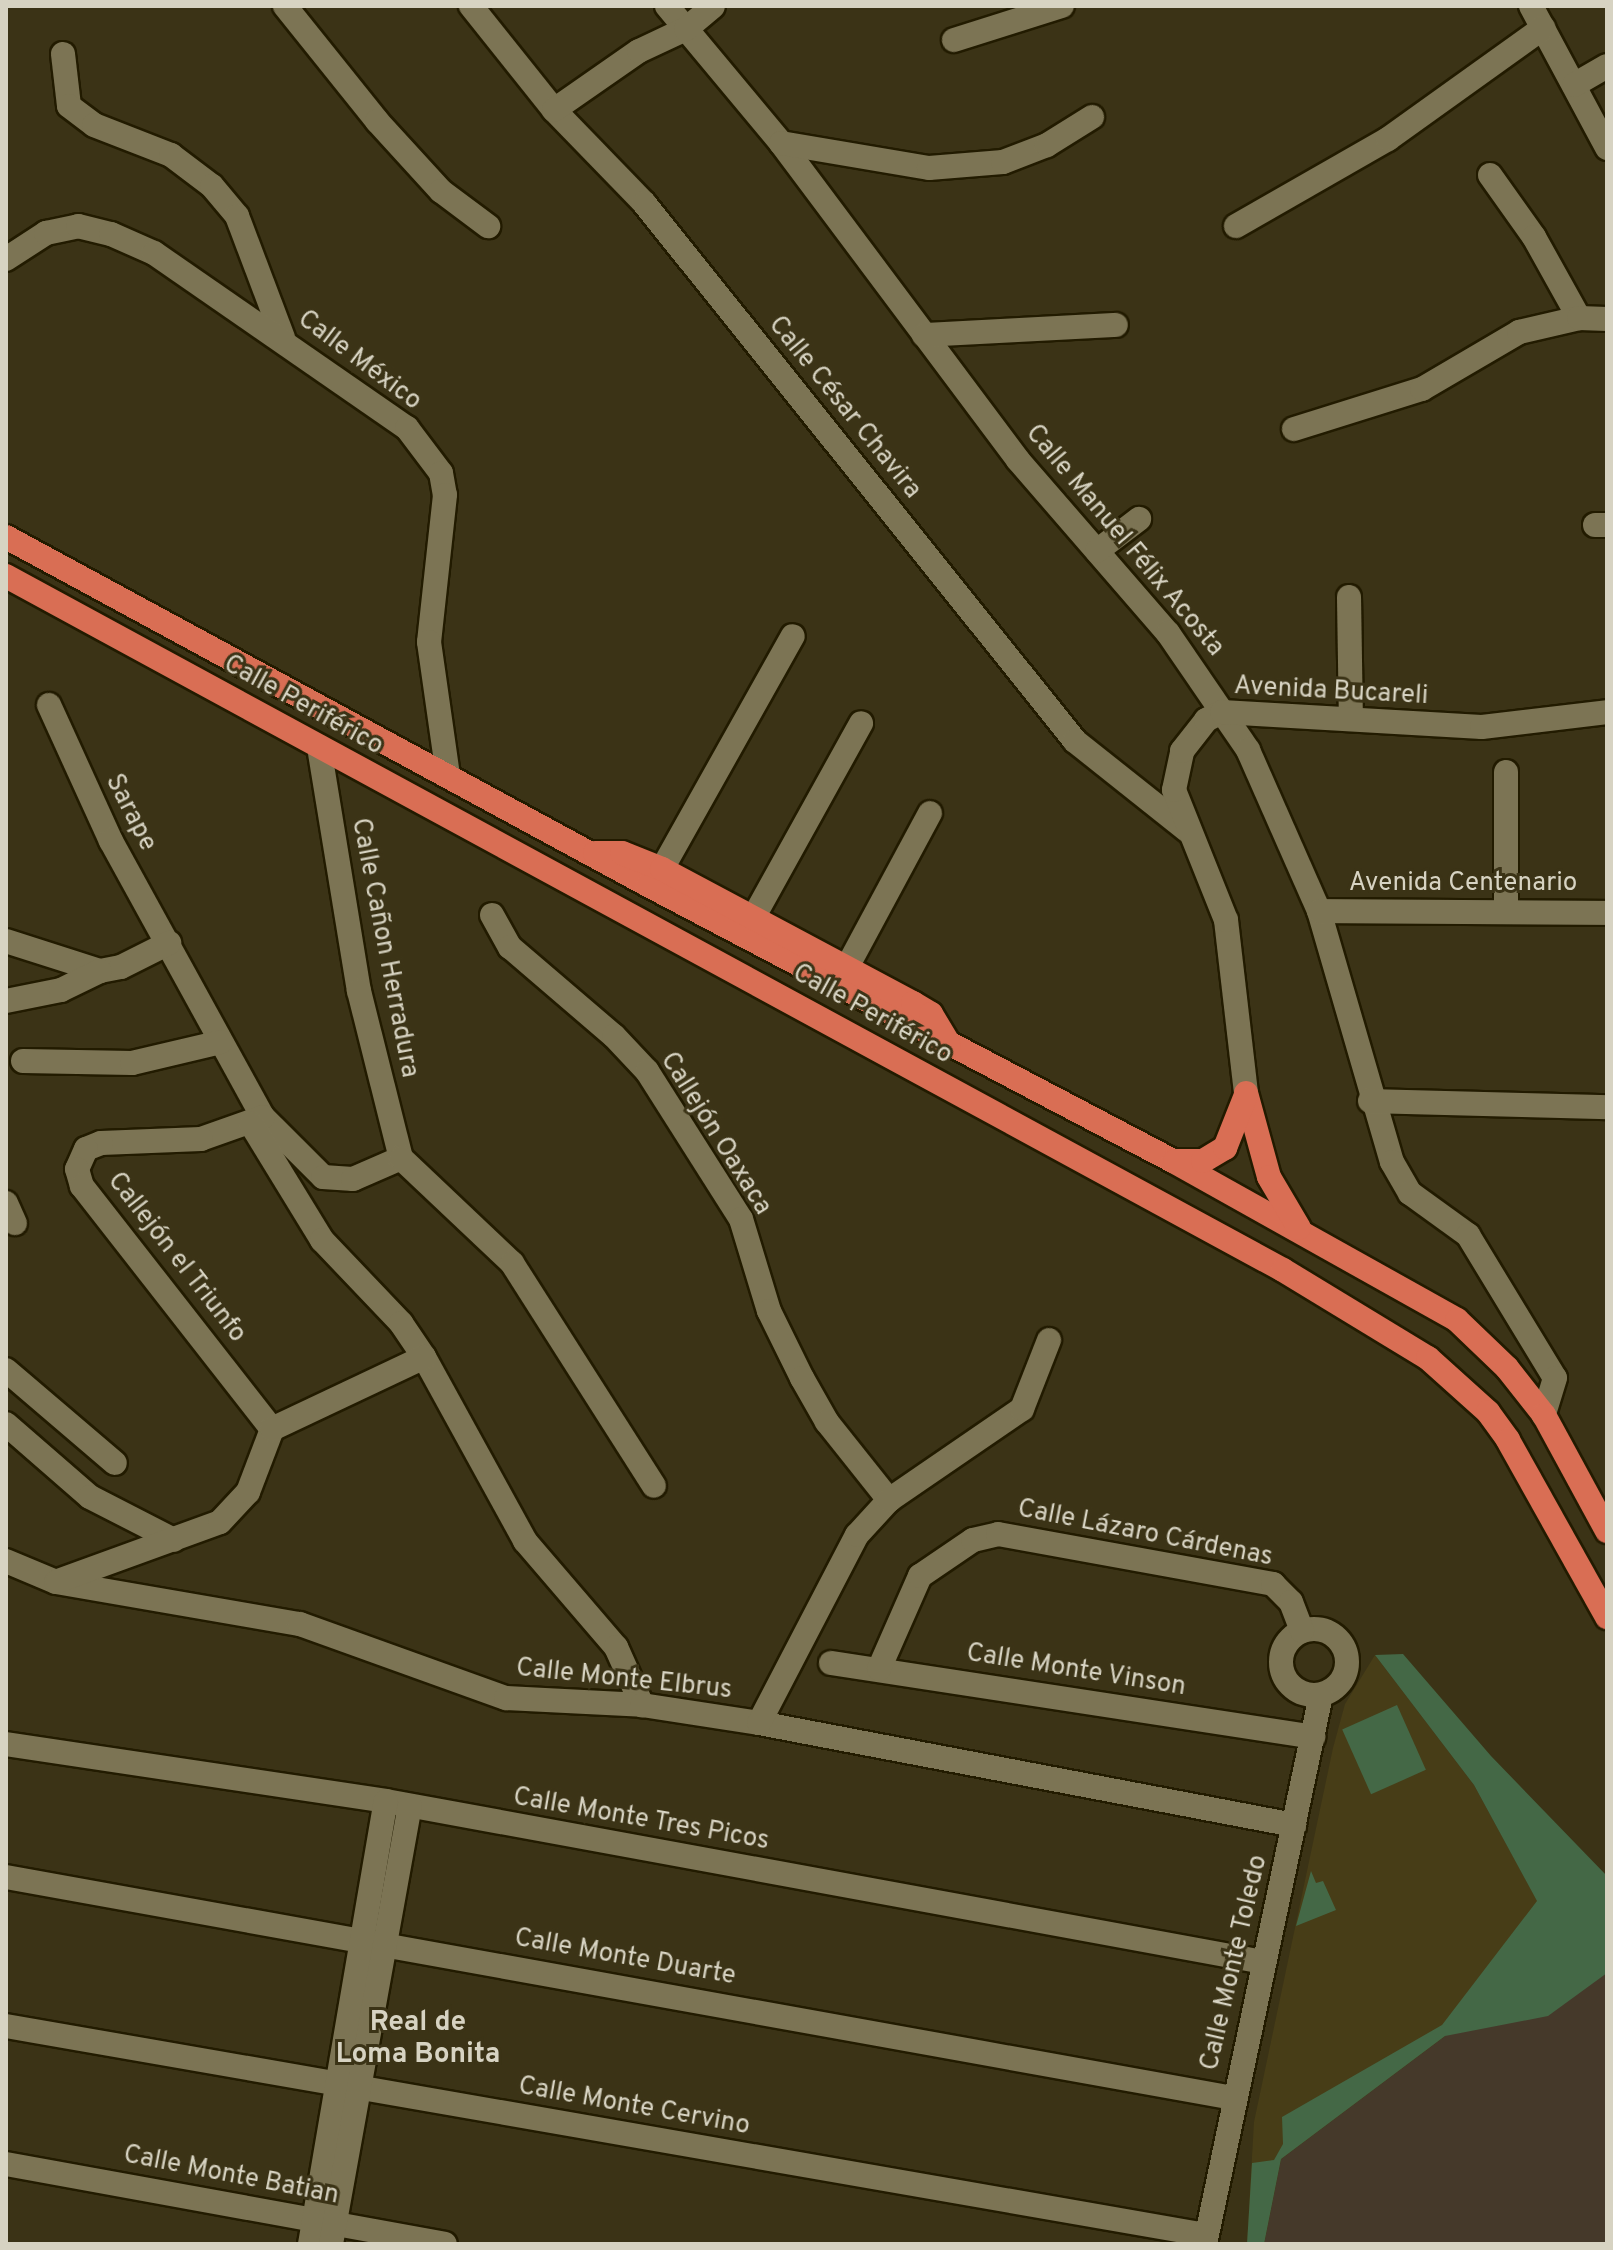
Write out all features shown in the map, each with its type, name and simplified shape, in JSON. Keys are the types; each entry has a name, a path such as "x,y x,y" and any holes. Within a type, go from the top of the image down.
{"highway":[{"name":"Calle Periférico","path":"6,537 590,854 1173,1161 1457,1320 1507,1368 1544,1415 1607,1531"},
{"name":"Calle Periférico","path":"6,576 1283,1270 1428,1358 1488,1412 1508,1440 1607,1617"},
{"path":"590,854 622,853 662,869 931,1014 950,1046"},
{"path":"1173,1161 1203,1161 1225,1148 1246,1093"},
{"path":"1246,1093 1276,1193 1303,1233"}],"street":[{"path":"285,6 377,121 441,191 488,226"},
{"name":"Calle César Chavira","path":"471,6 554,110 644,203 1075,741 1187,830"},
{"name":"Calle Manuel Félix Acosta","path":"667,6 781,143 1018,460 1168,633 1248,750 1319,911 1370,1101 1400,1178 1410,1193 1468,1235 1555,1378 1544,1415"},
{"path":"554,110 639,51 686,29 713,6"},
{"path":"954,40 1062,6"},
{"path":"1236,226 1388,139 1537,17 1607,148"},
{"path":"63,54 69,106 94,125 171,155 212,186 237,216 283,338"},
{"path":"1574,85 1607,66"},
{"path":"781,143 929,168 1003,162 1047,145 1092,117"},
{"path":"1490,175 1534,237 1579,318"},
{"name":"Calle México","path":"6,259 46,233 78,226 111,234 154,253 283,338 407,428 441,473 445,495 429,642 448,776"},
{"path":"1294,429 1422,389 1519,332 1579,318 1607,319"},
{"path":"924,335 1116,325"},
{"path":"1097,551 1139,519"},
{"path":"1349,597 1351,719"},
{"path":"662,869 793,636"},
{"name":"Sarape","path":"49,705 89,798 221,1042 257,1121"},
{"name":"Avenida Bucareli","path":"1246,1093 1226,920 1203,853 1187,830 1174,790 1175,771 1182,751 1206,720 1222,712 1496,727 1607,712"},
{"path":"752,920 861,723"},
{"name":"Calle Cañon Herradura","path":"319,747 359,991 401,1158"},
{"path":"1506,772 1506,911"},
{"path":"846,969 930,813"},
{"name":"Avenida Centenario","path":"1319,911 1607,913"},
{"name":"Callejón Oaxaca","path":"492,915 510,947 614,1036 647,1071 741,1219 769,1311 802,1378 827,1422 889,1500"},
{"path":"6,941 100,971"},
{"path":"6,1001 61,990 100,971 121,967 169,943"},
{"path":"23,1061 132,1063 221,1042"},
{"path":"1370,1101 1607,1107"},
{"path":"257,1121 323,1177 353,1179 401,1158 512,1263 654,1486"},
{"path":"257,1121 322,1240 401,1323 424,1357 525,1541 616,1647 642,1705"},
{"name":"Callejón el Triunfo","path":"257,1121 201,1139 101,1143 86,1149 77,1169 82,1186 272,1429"},
{"path":"759,1723 857,1535 889,1500 1022,1409 1049,1340"},
{"path":"56,1582 204,1531 238,1508 272,1429 424,1357"},
{"path":"6,1370 115,1463"},
{"path":"7,1426 90,1497 174,1540"},
{"name":"Calle Lázaro Cárdenas","path":"879,1669 920,1576 973,1540 998,1534 1260,1580 1284,1591 1302,1631"},
{"name":"Calle Monte Elbrus","path":"6,1561 56,1582 300,1624 506,1698 642,1705 759,1723 1294,1825"},
{"path":"1302,1631 1324,1631 1346,1653 1339,1684 1321,1695 1290,1686 1280,1666 1285,1645 1302,1631"},
{"name":"Calle Monte Vinson","path":"831,1663 1313,1737"},
{"name":"Calle Monte Toledo","path":"1205,2240 1321,1695"},
{"name":"Calle Monte Tres Picos","path":"6,1744 398,1804 1263,1962"},
{"path":"322,2234 398,1804"},
{"name":"Calle Monte Duarte","path":"6,1877 374,1940 1233,2098"},
{"name":"Calle Monte Cervino","path":"6,2026 1205,2240"},
{"name":"Calle Monte Batian","path":"6,2164 322,2234 445,2244"}],"shaded area":[{"path":"1375,1655 1474,1785 1544,1913 1445,2036 1281,2159 1264,2244 1247,2244 1254,2122 1333,1748 1345,1704"},
{"path":"1607,1890 1607,2244 1264,2244 1281,2159 1445,2036"}],"green space":[{"path":"1403,1654 1491,1756 1607,1876 1607,1973 1548,2016 1445,2036 1281,2159 1264,2244 1247,2244 1252,2163 1274,2160 1283,2144 1282,2117 1442,2025 1537,1901 1474,1785 1375,1655"},
{"path":"1397,1705 1426,1770 1371,1794 1342,1729"},
{"path":"1311,1871 1316,1883 1323,1881 1336,1910 1296,1926"}],"district":[{"name":"Real de Loma Bonita","path":"418,2039"}]}
